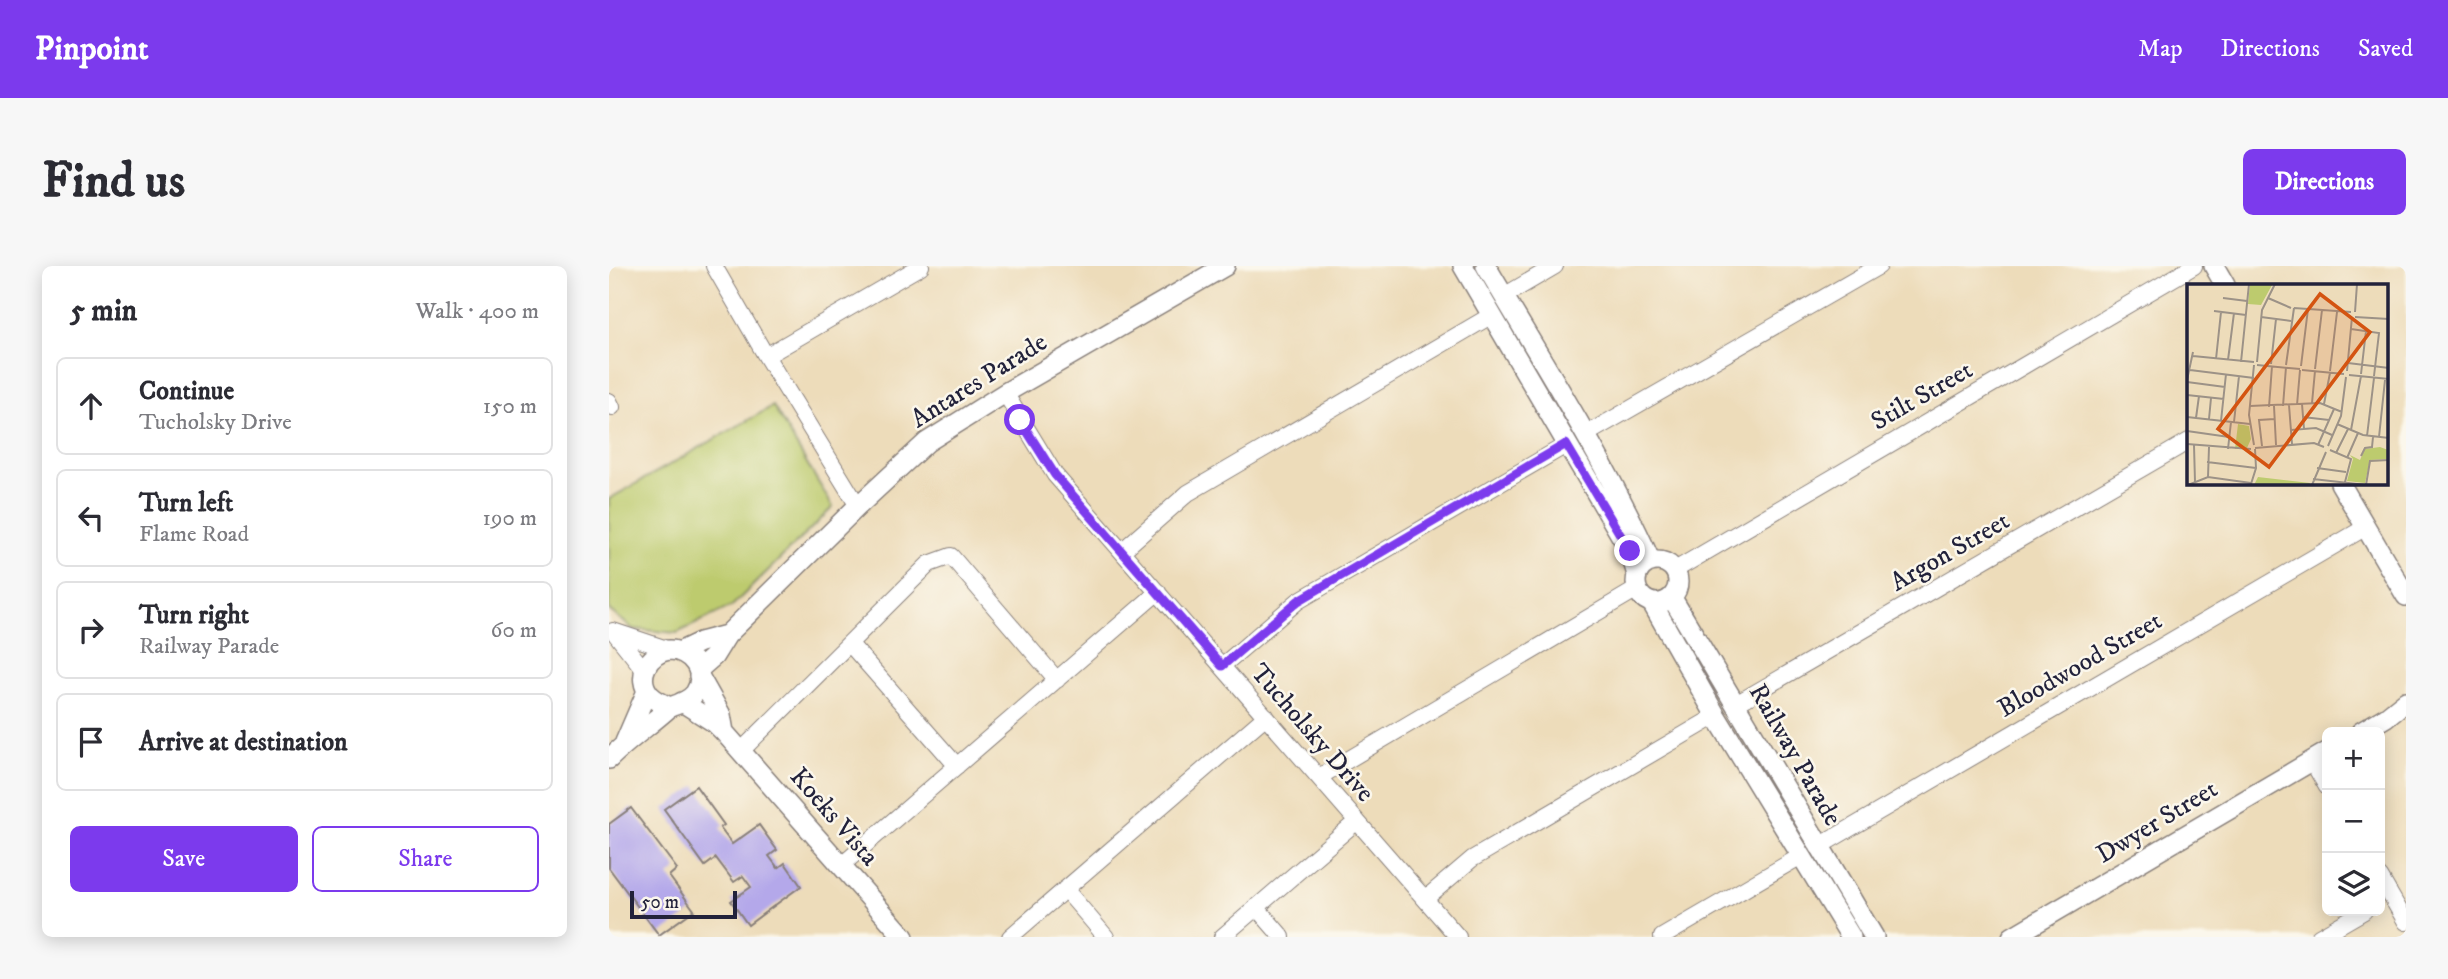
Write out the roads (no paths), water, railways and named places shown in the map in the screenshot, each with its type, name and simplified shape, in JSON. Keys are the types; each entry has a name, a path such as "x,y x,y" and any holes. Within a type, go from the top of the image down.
{"street":[{"path":"714,266 858,506"},
{"path":"766,356 921,266"},
{"name":"Antares Parade","path":"698,673 715,656 727,635 927,442 1005,393 1225,266"},
{"path":"1463,266 1642,575"},
{"path":"1319,777 1642,575 1664,562 1675,570 1679,585 1672,598 1666,602 1652,603 1645,600 1642,575 1636,529 1585,435 1486,266"},
{"path":"1504,296 1555,266"},
{"path":"1585,435 1879,266"},
{"name":"Stilt Street","path":"1675,570 2194,266"},
{"path":"2214,266 2224,284"},
{"path":"1122,551 1188,493 1492,315"},
{"name":"Tucholsky Drive","path":"1005,393 1055,475 1458,937"},
{"name":"Argon Street","path":"1736,704 2187,442"},
{"path":"1222,666 1298,601 1566,444"},
{"path":"2341,485 2406,596"},
{"name":"Bloodwood Street","path":"1662,937 2366,527"},
{"path":"741,751 929,565 951,556 1057,680"},
{"path":"842,866 1158,592"},
{"name":"Railway Parade","path":"1672,598 1736,704 1851,937"},
{"name":"Railway Parade","path":"1652,603 1716,716 1809,851 1874,937"},
{"path":"611,629 675,651"},
{"path":"611,629 645,671"},
{"name":"Antares Parade","path":"675,651 727,635"},
{"path":"849,643 957,766"},
{"path":"625,743 647,691 645,671 653,656 675,651"},
{"name":"Koeks Vista","path":"675,651 690,657 721,715 724,732"},
{"path":"609,759 625,743 695,693 698,673"},
{"name":"Koeks Vista","path":"647,691 658,702 676,705 715,723 904,937"},
{"path":"2386,718 2406,701"},
{"path":"2370,727 2406,710"},
{"path":"1010,937 1266,716"},
{"path":"1425,899 1472,859 1716,716"},
{"name":"Dwyer Street","path":"2012,937 2319,756"},
{"path":"1223,937 1357,821"},
{"path":"1065,889 1106,937"},
{"path":"2385,899 2406,922"},
{"path":"1256,908 1282,937"},
{"path":"2319,937 2355,916"}]}
